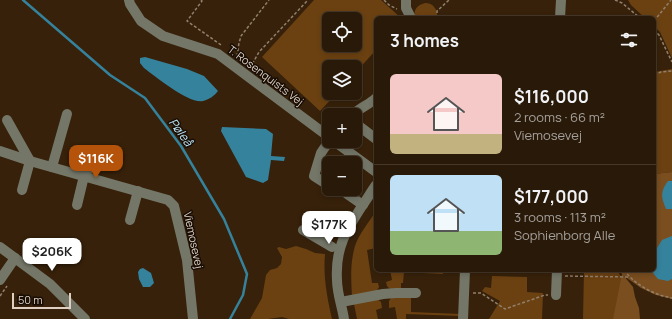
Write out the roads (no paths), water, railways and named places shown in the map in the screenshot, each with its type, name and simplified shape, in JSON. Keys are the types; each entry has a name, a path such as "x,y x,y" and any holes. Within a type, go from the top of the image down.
{"street":[{"name":"T. Rosenquists Vej","path":"129,0 141,21 163,36 218,54 322,132"},
{"path":"406,0 406,8 410,16"},
{"path":"560,16 561,0"},
{"path":"362,108 374,100"},
{"path":"52,167 67,114"},
{"path":"7,120 30,160 22,190"},
{"path":"362,128 374,137"},
{"path":"322,181 314,176 321,153 324,148"},
{"path":"343,148 374,171"},
{"name":"Viemosevej","path":"0,151 168,200 174,206 187,260 193,319"},
{"path":"77,205 84,176 92,165 113,151"},
{"path":"344,319 337,281 337,263 340,247 344,234 374,188"},
{"path":"130,220 138,191"},
{"path":"350,196 363,205"},
{"path":"303,230 332,246"},
{"path":"0,247 50,284 85,319"},
{"path":"0,280 15,258"},
{"path":"463,319 465,272"},
{"path":"556,273 556,295"},
{"path":"341,302 383,294 416,293"}],"water":[{"path":"145,57 187,69 204,76 218,91 212,97 203,101 197,101 181,94 144,68 140,63 140,58"},
{"path":"222,127 266,129 273,134 271,156 285,157 284,161 271,160 268,180 263,183 246,177 221,131"},
{"path":"668,181 672,181 672,209 666,209 662,198 664,188"},
{"path":"672,236 672,279 668,281 658,279 653,273 656,272 657,248 662,240"},
{"path":"143,268 151,273 154,283 150,287 143,287 139,279 138,272"}],"waterway":[{"name":"Pøleå","path":"23,0 110,75 145,98 181,146 224,219 247,274 243,295 230,319"}]}
